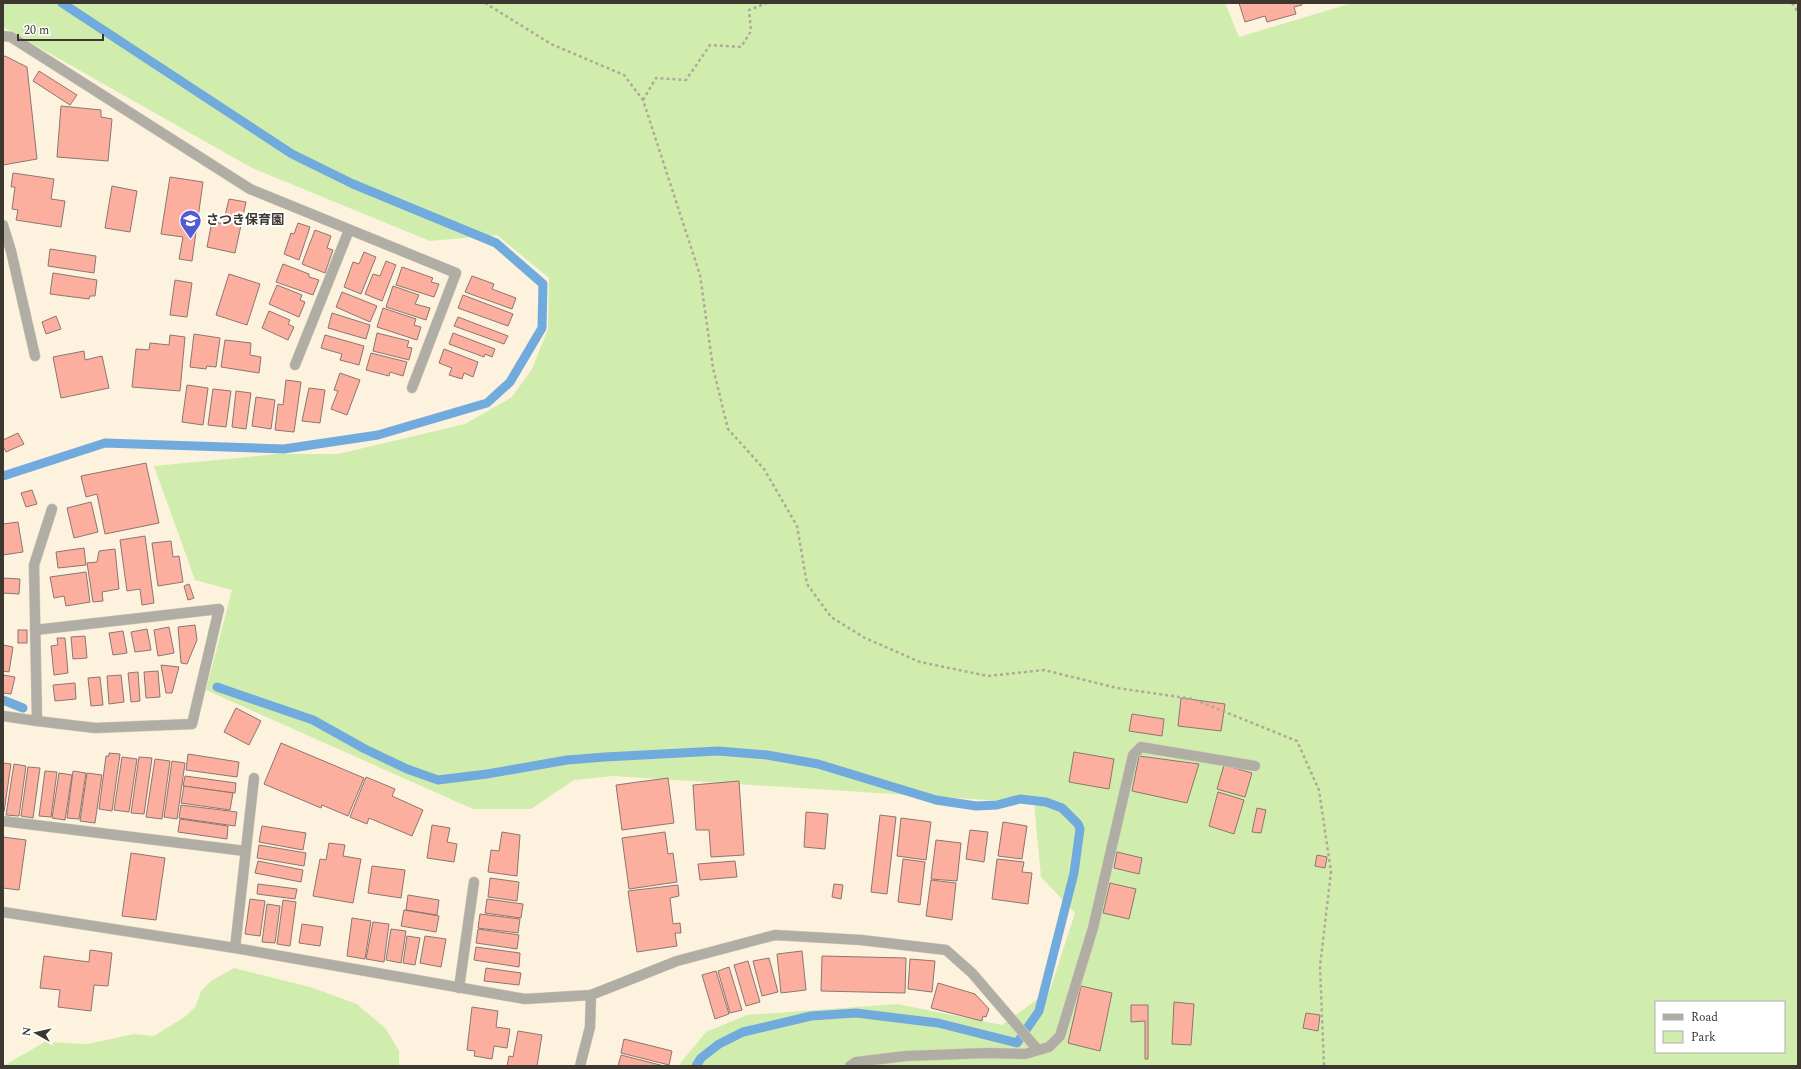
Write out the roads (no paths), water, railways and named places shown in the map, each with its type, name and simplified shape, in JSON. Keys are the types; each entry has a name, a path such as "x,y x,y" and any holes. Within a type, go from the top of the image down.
{"street":[{"path":"3,36 11,37 250,189 456,273 412,388"},
{"path":"3,225 11,251 35,356"},
{"path":"295,365 349,230"},
{"path":"37,721 34,565 52,509"},
{"path":"3,716 95,728 192,724 219,609 35,630"},
{"path":"850,1066 856,1062 906,1056 1025,1054 1049,1048 1060,1036 1093,928 1133,755 1141,747 1254,766"},
{"path":"235,948 254,778"},
{"path":"3,821 245,851"},
{"path":"458,988 474,882"},
{"path":"3,912 235,948 525,999 591,995 677,961 775,934 861,940 946,950 972,973 1038,1050"},
{"path":"580,1066 590,1027 591,995"}],"waterway":[{"path":"3,476 105,443 284,449 378,435 487,403 510,382 542,328 543,284 496,243 353,184 292,154 62,3"},
{"path":"217,687 313,720 365,749 407,769 438,780 487,774 567,760 718,751 767,755 818,764 936,800 976,806 997,805 1020,799 1046,802 1062,808 1078,824 1080,829 1074,873 1039,1011 1017,1043 938,1023 856,1013 811,1016 743,1032 719,1044 701,1058 696,1066"},
{"path":"3,700 23,708"}],"place":[{"name":"さつき保育園","path":"190,240"}]}
